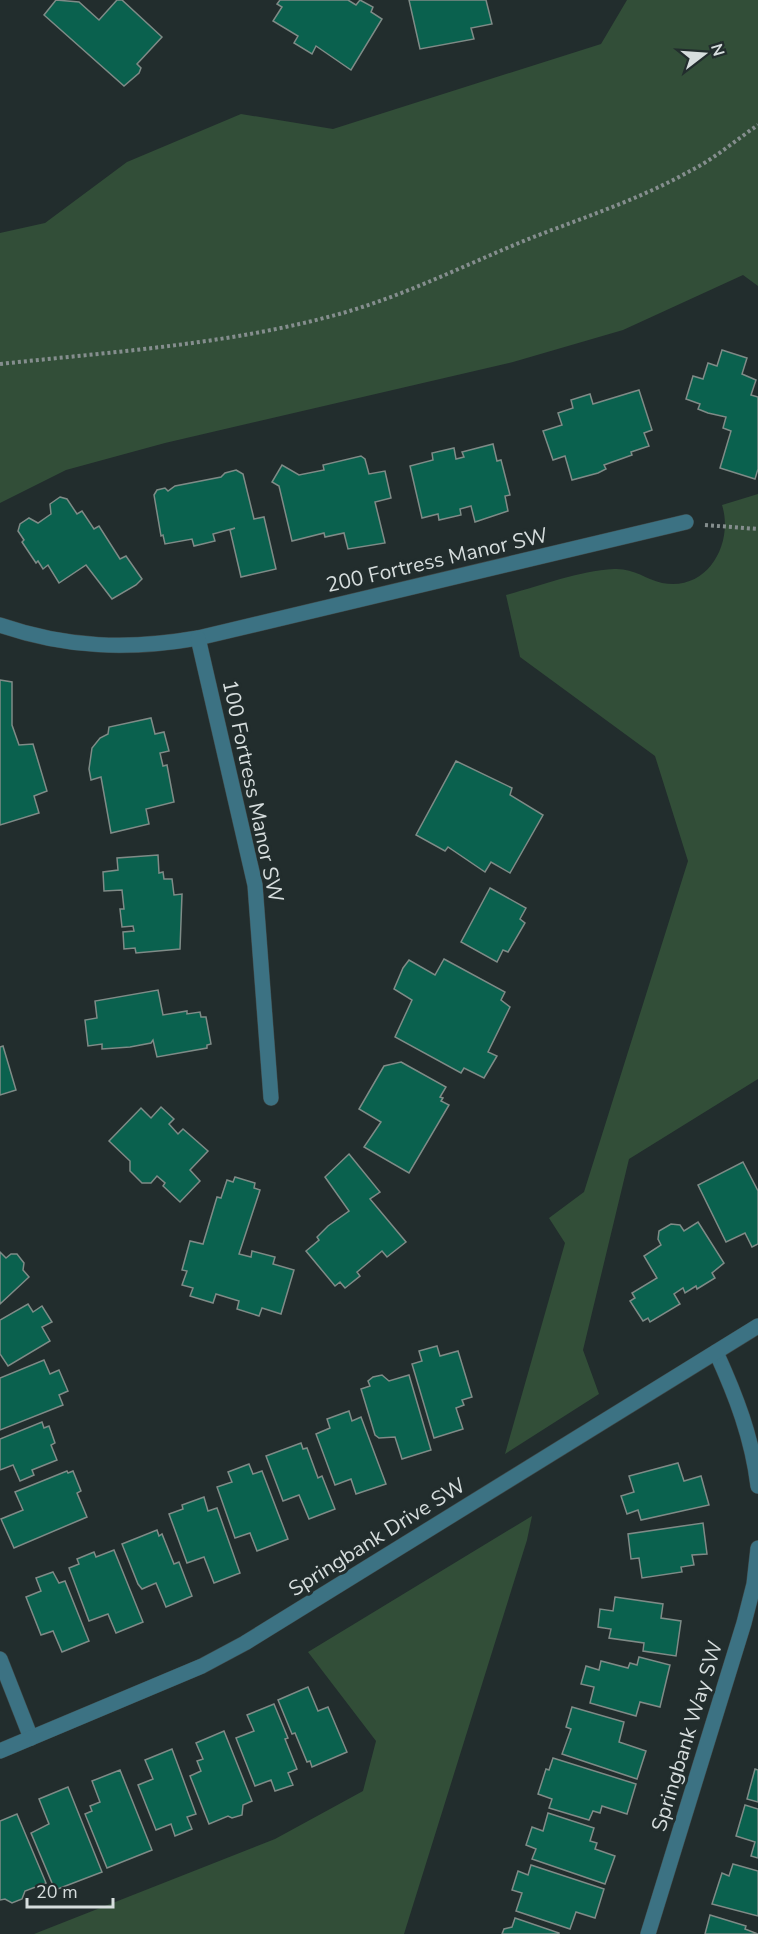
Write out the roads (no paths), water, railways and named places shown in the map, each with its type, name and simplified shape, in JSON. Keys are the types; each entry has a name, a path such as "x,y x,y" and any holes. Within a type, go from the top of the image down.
{"street":[{"name":"200 Fortress Manor SW","path":"0,625 59,642 93,646 159,645 198,638 686,522"},
{"name":"100 Fortress Manor SW","path":"198,638 255,885 271,1098"},
{"name":"Springbank Drive SW","path":"0,1751 202,1666 245,1643 758,1326"},
{"path":"716,1352 738,1400 750,1438 758,1486"},
{"name":"Springbank Way SW","path":"648,1934 744,1623 754,1584 758,1548"},
{"path":"0,1659 31,1738"}]}
